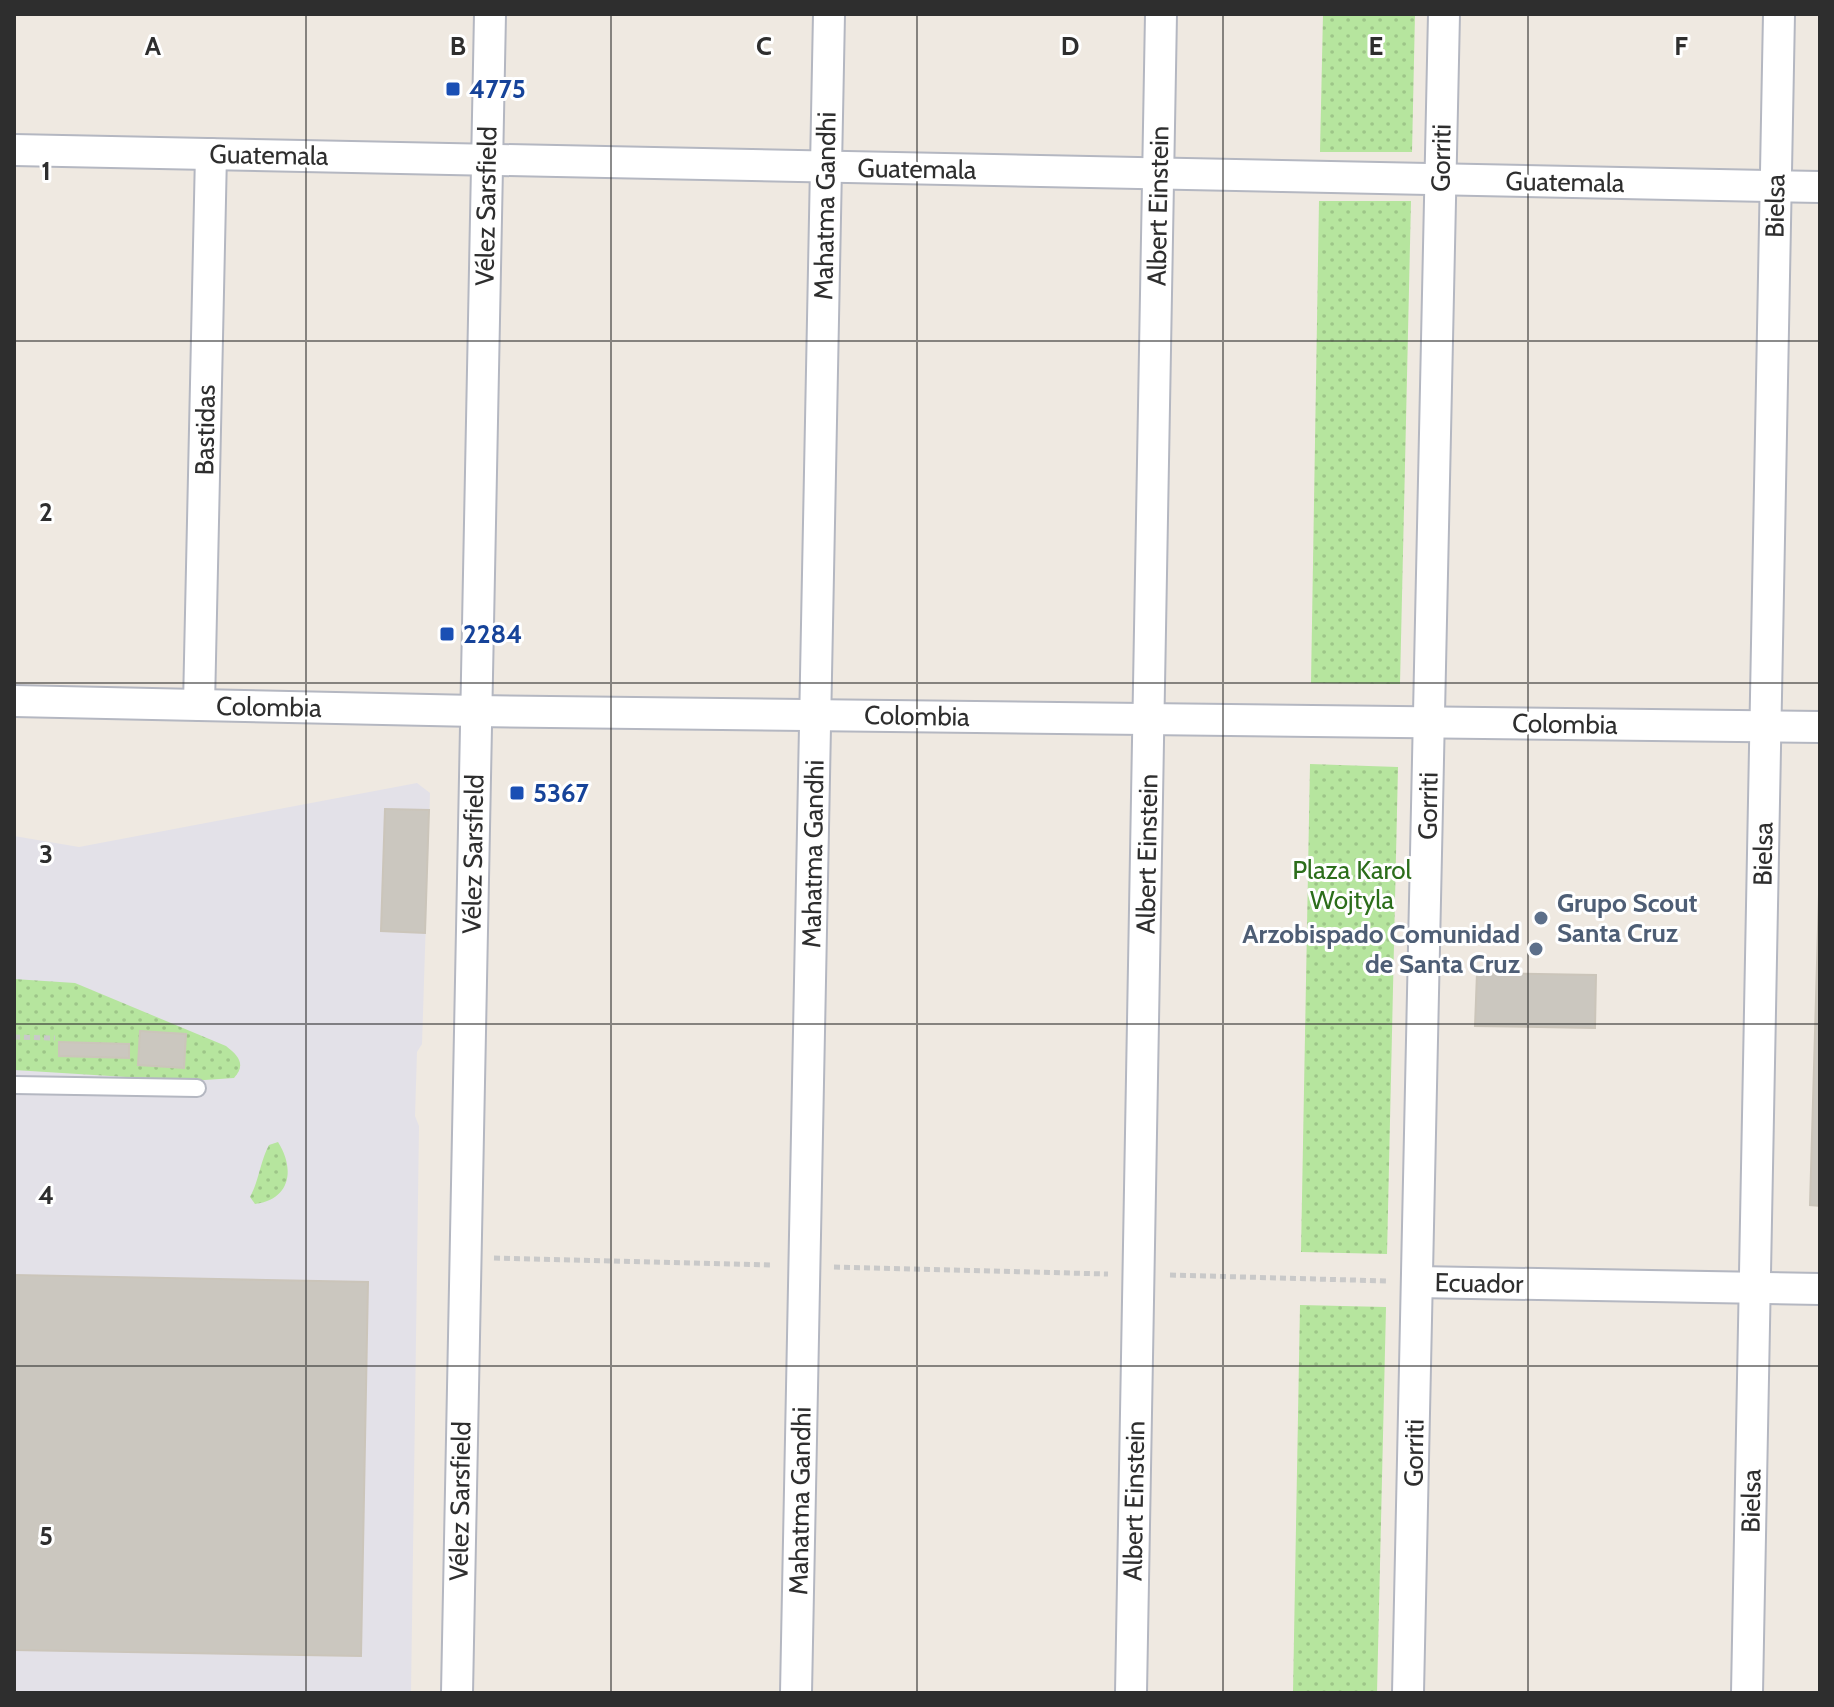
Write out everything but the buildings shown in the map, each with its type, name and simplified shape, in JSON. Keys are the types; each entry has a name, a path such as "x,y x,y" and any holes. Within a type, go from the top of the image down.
{"street":[{"name":"Vélez Sarsfield","path":"457,1693 490,14"},
{"name":"Mahatma Gandhi","path":"796,1693 829,14"},
{"name":"Albert Einstein","path":"1131,1693 1161,14"},
{"name":"Gorriti","path":"1408,1693 1444,14"},
{"name":"Bielsa","path":"1747,1693 1779,14"},
{"name":"Guatemala","path":"14,150 1820,187"},
{"name":"Bastidas","path":"199,705 211,154"},
{"name":"Colombia","path":"14,701 476,711 1820,727"},
{"name":"Ecuador","path":"1417,1282 1820,1289"}],"lane":[{"path":"15,1085 197,1088"}],"path":[{"path":"14,1037 55,1038"},
{"name":"Ecuador","path":"1139,1275 1417,1282"}],"shaded area":[{"path":"417,783 430,793 422,1044 417,1052 415,1116 419,1126 411,1693 14,1693 14,836 79,847"}],"green space":[{"path":"1323,14 1415,14 1412,152 1320,152"},
{"path":"1319,201 1411,201 1400,684 1311,683"},
{"name":"Plaza Karol Wojtyla","path":"1310,764 1398,767 1387,1254 1301,1252"},
{"path":"14,979 75,983 226,1046 237,1057 240,1069 234,1078 190,1081 14,1070"},
{"path":"278,1142 287,1162 286,1181 276,1196 255,1204 250,1197 264,1158 269,1145"},
{"path":"1300,1305 1386,1307 1377,1693 1293,1693"}],"place":[{"name":"4775","path":"453,89"},
{"name":"2284","path":"447,634"},
{"name":"5367","path":"517,793"},
{"name":"Grupo Scout Santa Cruz","path":"1541,918"},
{"name":"Arzobispado Comunidad de Santa Cruz","path":"1536,949"}]}
